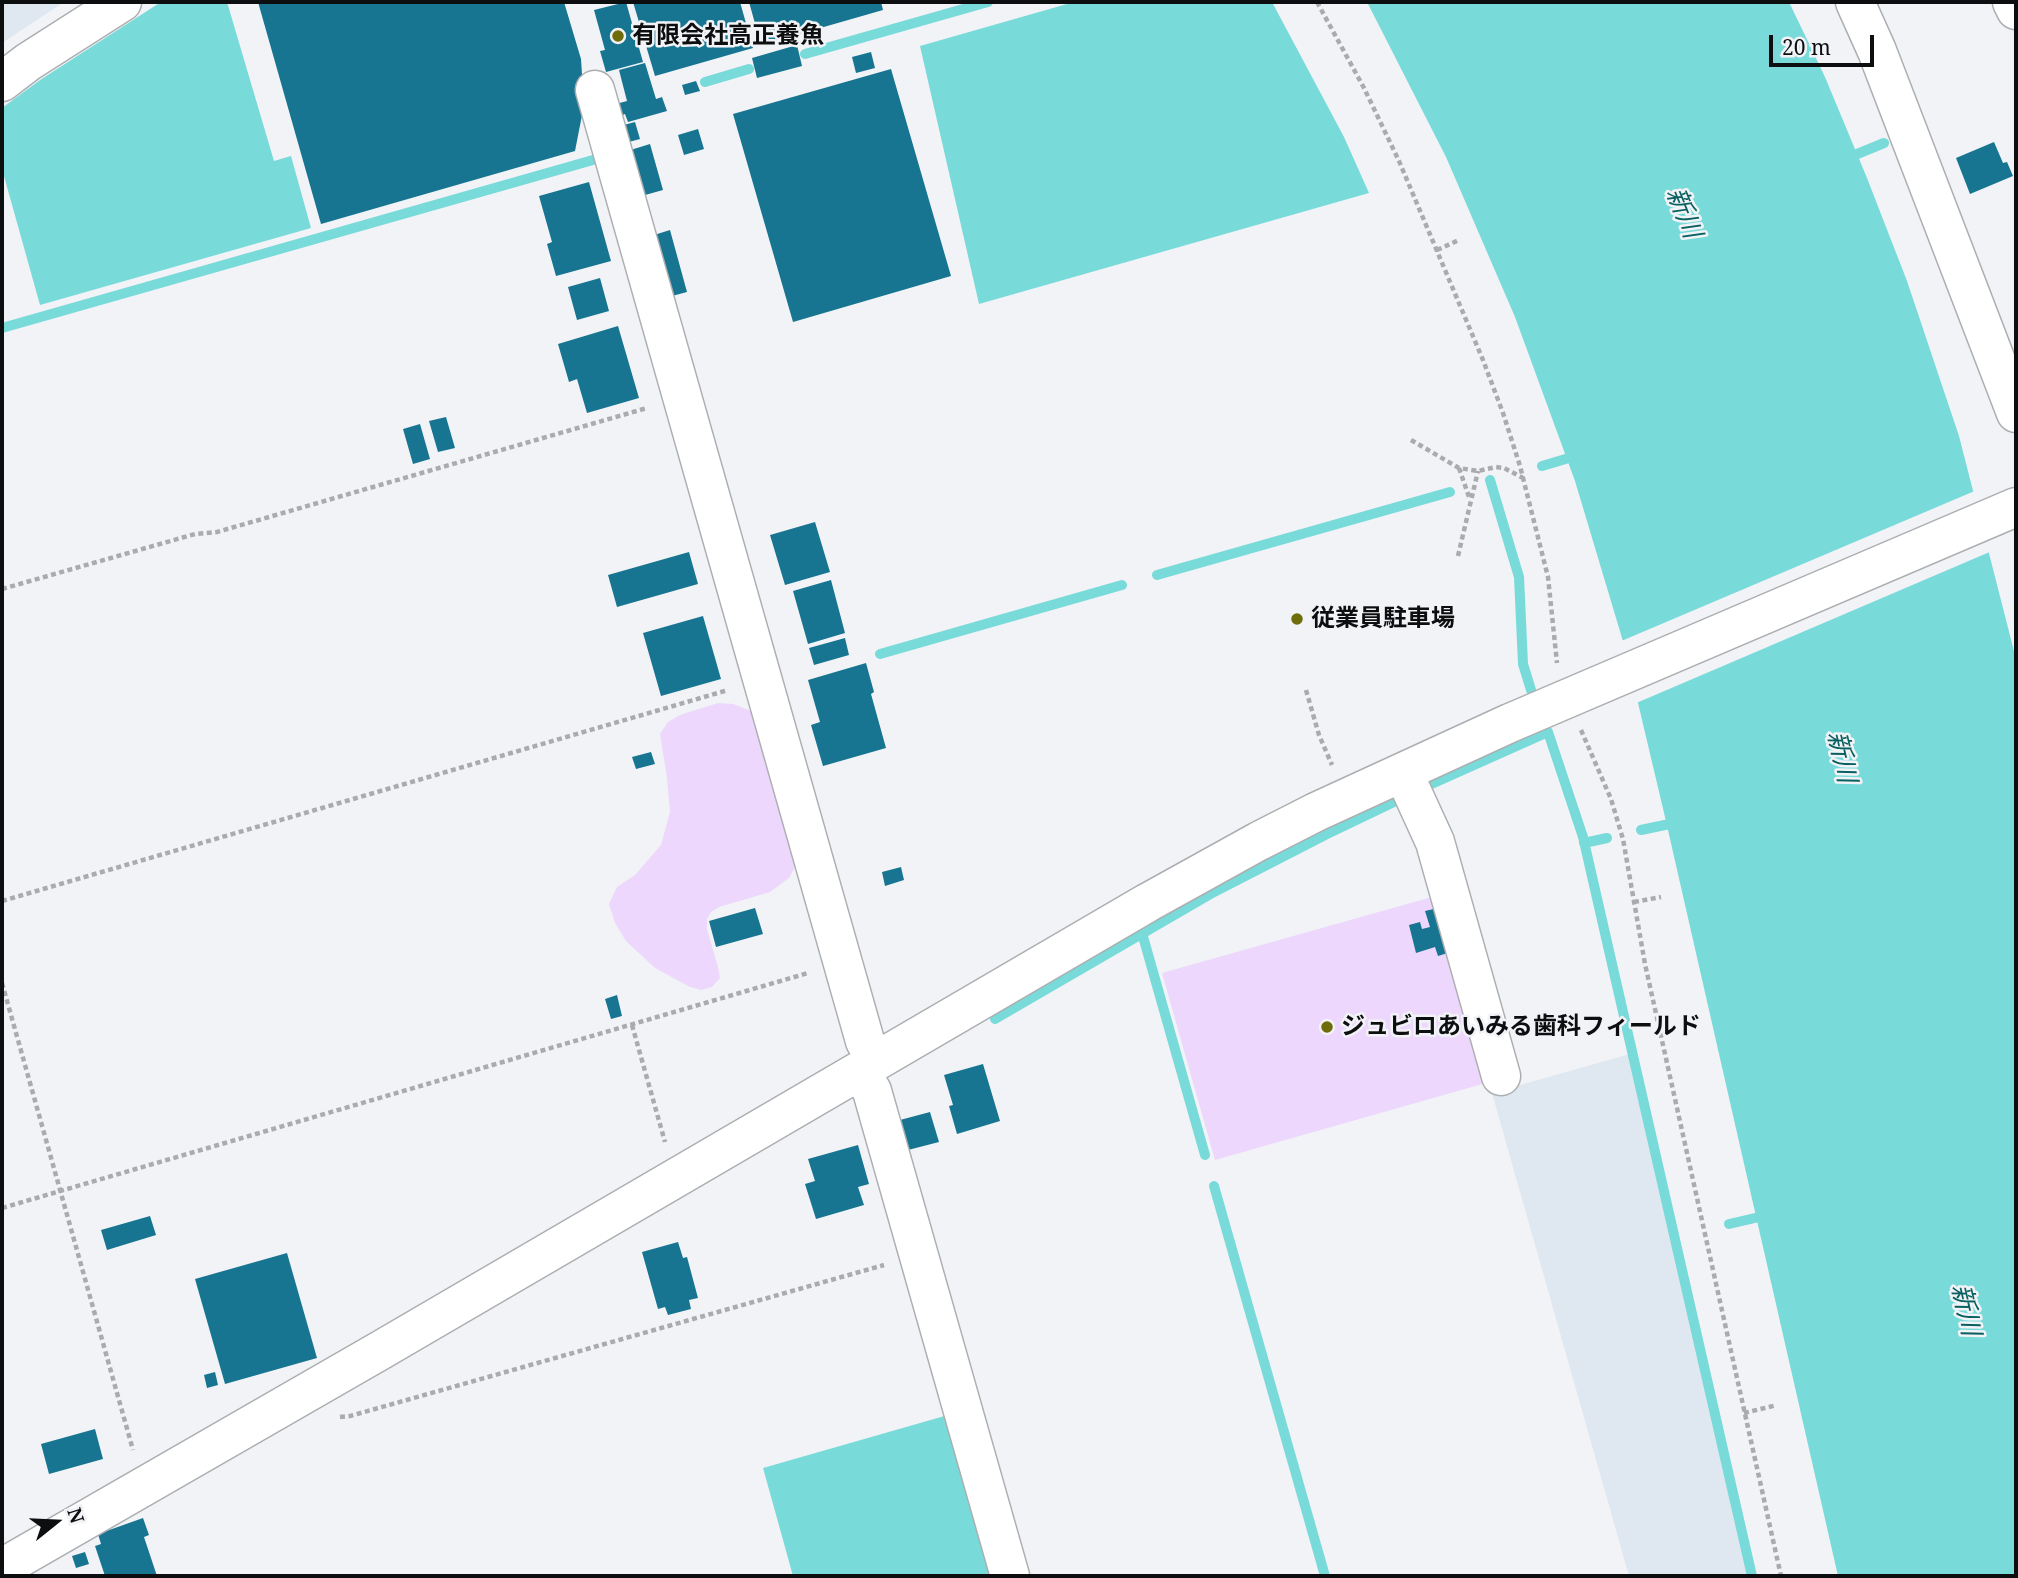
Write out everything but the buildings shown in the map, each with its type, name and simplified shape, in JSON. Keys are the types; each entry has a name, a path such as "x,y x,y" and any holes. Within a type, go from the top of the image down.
{"street":[{"path":"2,82 28,62 122,2"},
{"path":"1855,2 1877,51 2016,413"},
{"path":"2012,2 2016,10"},
{"path":"595,90 865,1041 872,1091 1010,1576"},
{"path":"2,1568 1203,871 1403,772 1584,691 2016,507"},
{"path":"1403,772 1435,842 1501,1076"}],"path":[{"path":"1317,2 1364,88 1399,161 1503,413 1523,478 1548,577 1558,674 1584,691 1618,818 1646,964 1780,1576"},
{"path":"1437,250 1459,240"},
{"path":"2,589 195,534 217,532 682,398"},
{"path":"1411,439 1459,468 1478,471 1504,468 1523,478"},
{"path":"1459,468 1470,499"},
{"path":"1458,556 1478,471"},
{"path":"2,901 762,680"},
{"path":"1306,690 1319,735 1347,798"},
{"path":"1634,902 1661,897"},
{"path":"2,1208 843,963"},
{"path":"2,983 143,1487"},
{"path":"632,1025 676,1178"},
{"path":"316,1388 334,1415 342,1418 918,1255"},
{"path":"1744,1413 1777,1405"}],"shaded area":[{"path":"2,2 64,2 2,43"},
{"path":"718,703 733,704 749,710 762,723 799,860 789,878 770,892 719,907 711,912 707,919 707,929 720,978 712,987 701,990 655,968 626,941 615,923 609,904 617,887 635,875 661,845 670,812 660,734 668,722 680,715"},
{"name":"ジュビロあいみる歯科フィールド","path":"1439,895 1493,1081 1215,1160 1162,973"},
{"path":"1630,1054 1749,1576 1629,1576 1492,1093"}],"water":[{"path":"161,2 227,2 274,161 291,156 311,228 40,305 2,169 2,108 40,80"},
{"path":"1074,2 1272,2 1344,137 1369,193 979,304 920,46"},
{"name":"新川","path":"1367,2 1789,2 1825,77 1867,178 1907,281 1959,436 2016,659 2016,1576 1838,1576 1625,648 1575,481 1515,317 1446,157"},
{"path":"948,1415 993,1576 793,1576 763,1468"}],"pier":[{"path":"1977,490 1992,551 1634,704 1619,642"}],"waterway":[{"path":"805,54 988,2"},
{"path":"705,82 749,69"},
{"path":"1845,159 1884,143"},
{"path":"2,328 600,158 598,150"},
{"path":"1542,466 1579,455"},
{"path":"1490,480 1519,577 1523,664 1531,690"},
{"path":"1157,575 1450,492"},
{"path":"880,654 1122,585"},
{"path":"1427,786 1548,732 1583,837 1752,1576"},
{"path":"995,1019 1214,892 1398,800"},
{"path":"1641,830 1679,822"},
{"path":"1584,843 1607,838"},
{"path":"1142,933 1205,1155"},
{"path":"1214,1186 1325,1576"},
{"path":"1729,1224 1768,1215"}],"place":[{"name":"有限会社高正養魚","path":"618,36"},
{"name":"従業員駐車場","path":"1297,619"},
{"name":"ジュビロあいみる歯科フィールド","path":"1327,1027"}]}
